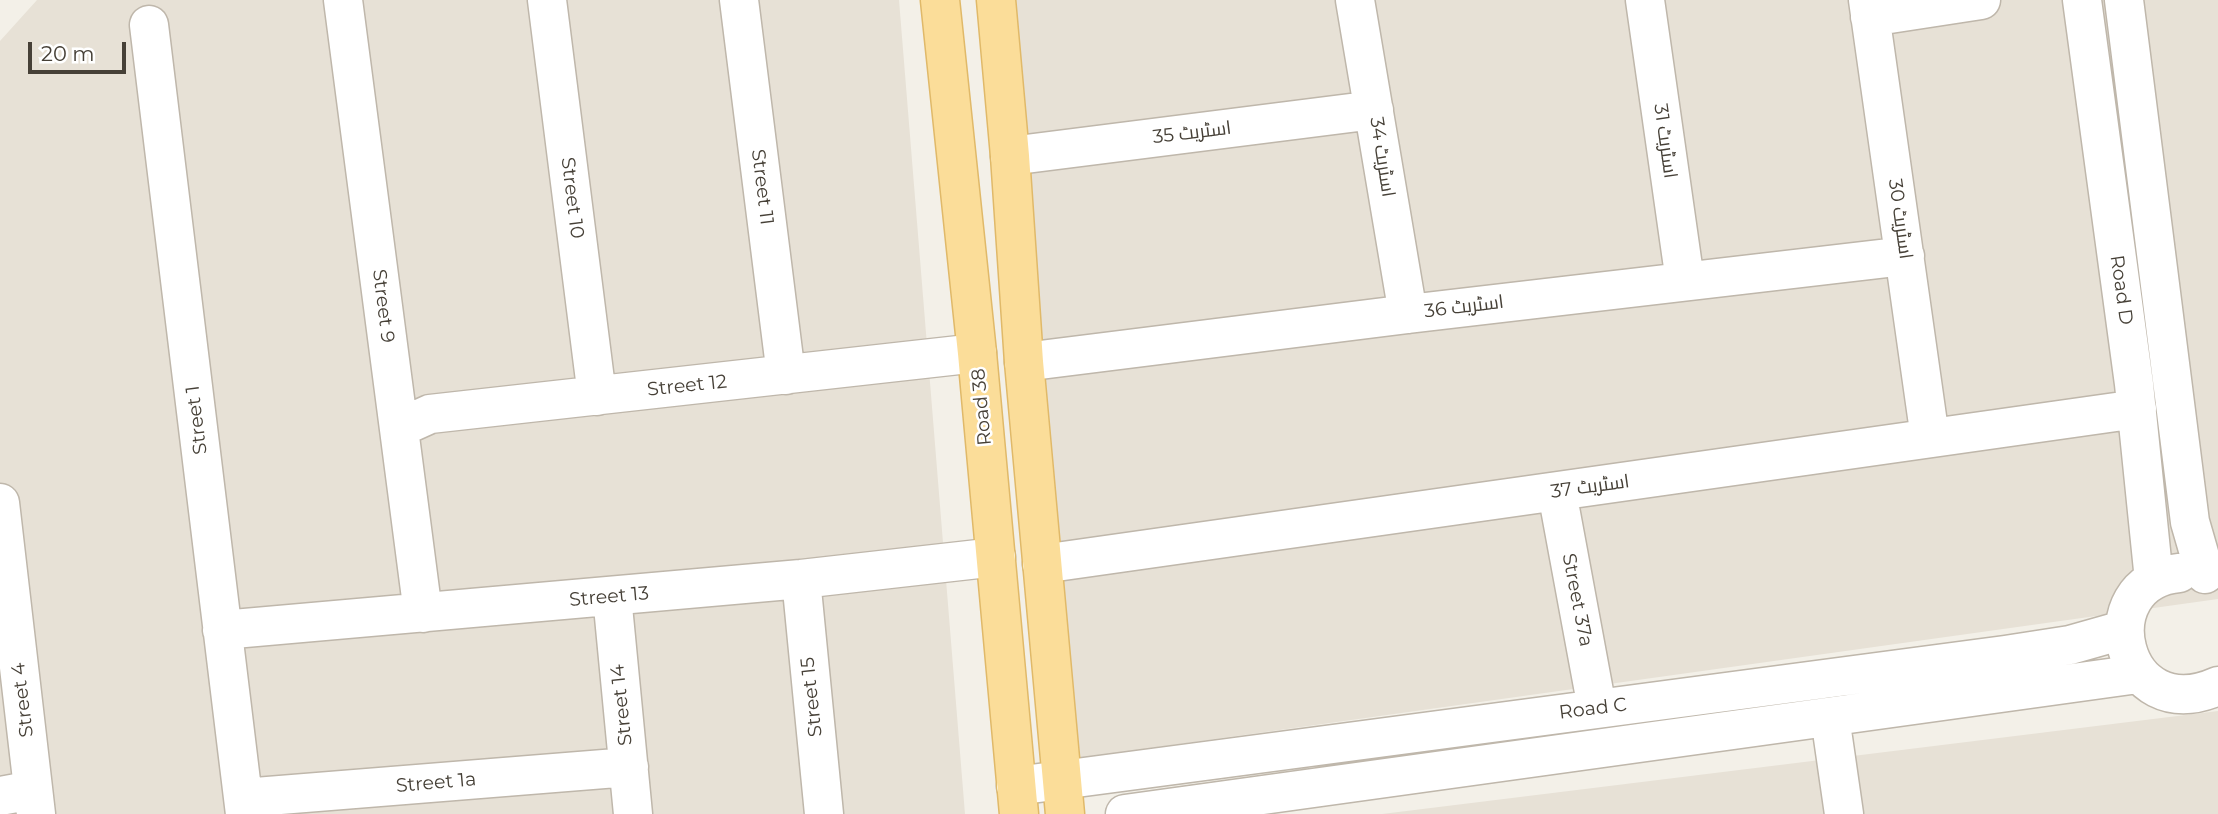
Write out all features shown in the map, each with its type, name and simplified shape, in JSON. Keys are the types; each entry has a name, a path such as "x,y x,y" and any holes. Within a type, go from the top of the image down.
{"main road":[{"name":"Road 38","path":"940,0 977,354 1017,800"},
{"path":"996,0 1024,362 1063,797"}],"street":[{"name":"Street 9","path":"343,0 423,613"},
{"name":"Street 10","path":"547,0 597,396"},
{"name":"Street 11","path":"738,0 786,375"},
{"name":"اسٹریٹ 34","path":"1356,0 1408,314"},
{"name":"اسٹریٹ 31","path":"1645,0 1685,281"},
{"path":"1869,8 1980,0"},
{"name":"Road D","path":"2082,0 2137,409 2154,580"},
{"name":"Road D","path":"2124,0 2190,522 2211,578"},
{"name":"اسٹریٹ 30","path":"1869,8 1930,438"},
{"name":"Street 1","path":"149,25 244,806"},
{"name":"اسٹریٹ 35","path":"1010,156 1374,110"},
{"name":"اسٹریٹ 36","path":"1024,362 1905,256"},
{"name":"Street 12","path":"399,428 430,414 977,354"},
{"name":"اسٹریٹ 37","path":"1042,564 2137,409"},
{"name":"Street 37a","path":"1557,492 1597,708"},
{"name":"Street 4","path":"0,503 5,596 23,800"},
{"name":"Street 13","path":"222,631 801,579 996,557"},
{"path":"2211,578 2188,572 2170,573 2154,580 2138,593 2128,611 2123,630 2124,646 2138,674 2161,691 2190,695 2218,686"},
{"name":"Street 15","path":"801,579 824,814"},
{"name":"Street 14","path":"612,596 633,814"},
{"name":"Road C","path":"1017,800 1063,797 1597,708 2005,655 2070,645 2123,630"},
{"name":"Road C","path":"1125,814 2138,674"},
{"path":"1830,717 1844,814"},
{"name":"Street 1a","path":"244,806 629,767"}],"shaded area":[{"path":"37,0 899,0 965,814 0,814 0,41"},
{"path":"992,0 2218,0 2218,599 1079,758"},
{"path":"2218,711 2218,814 1382,814"}]}
